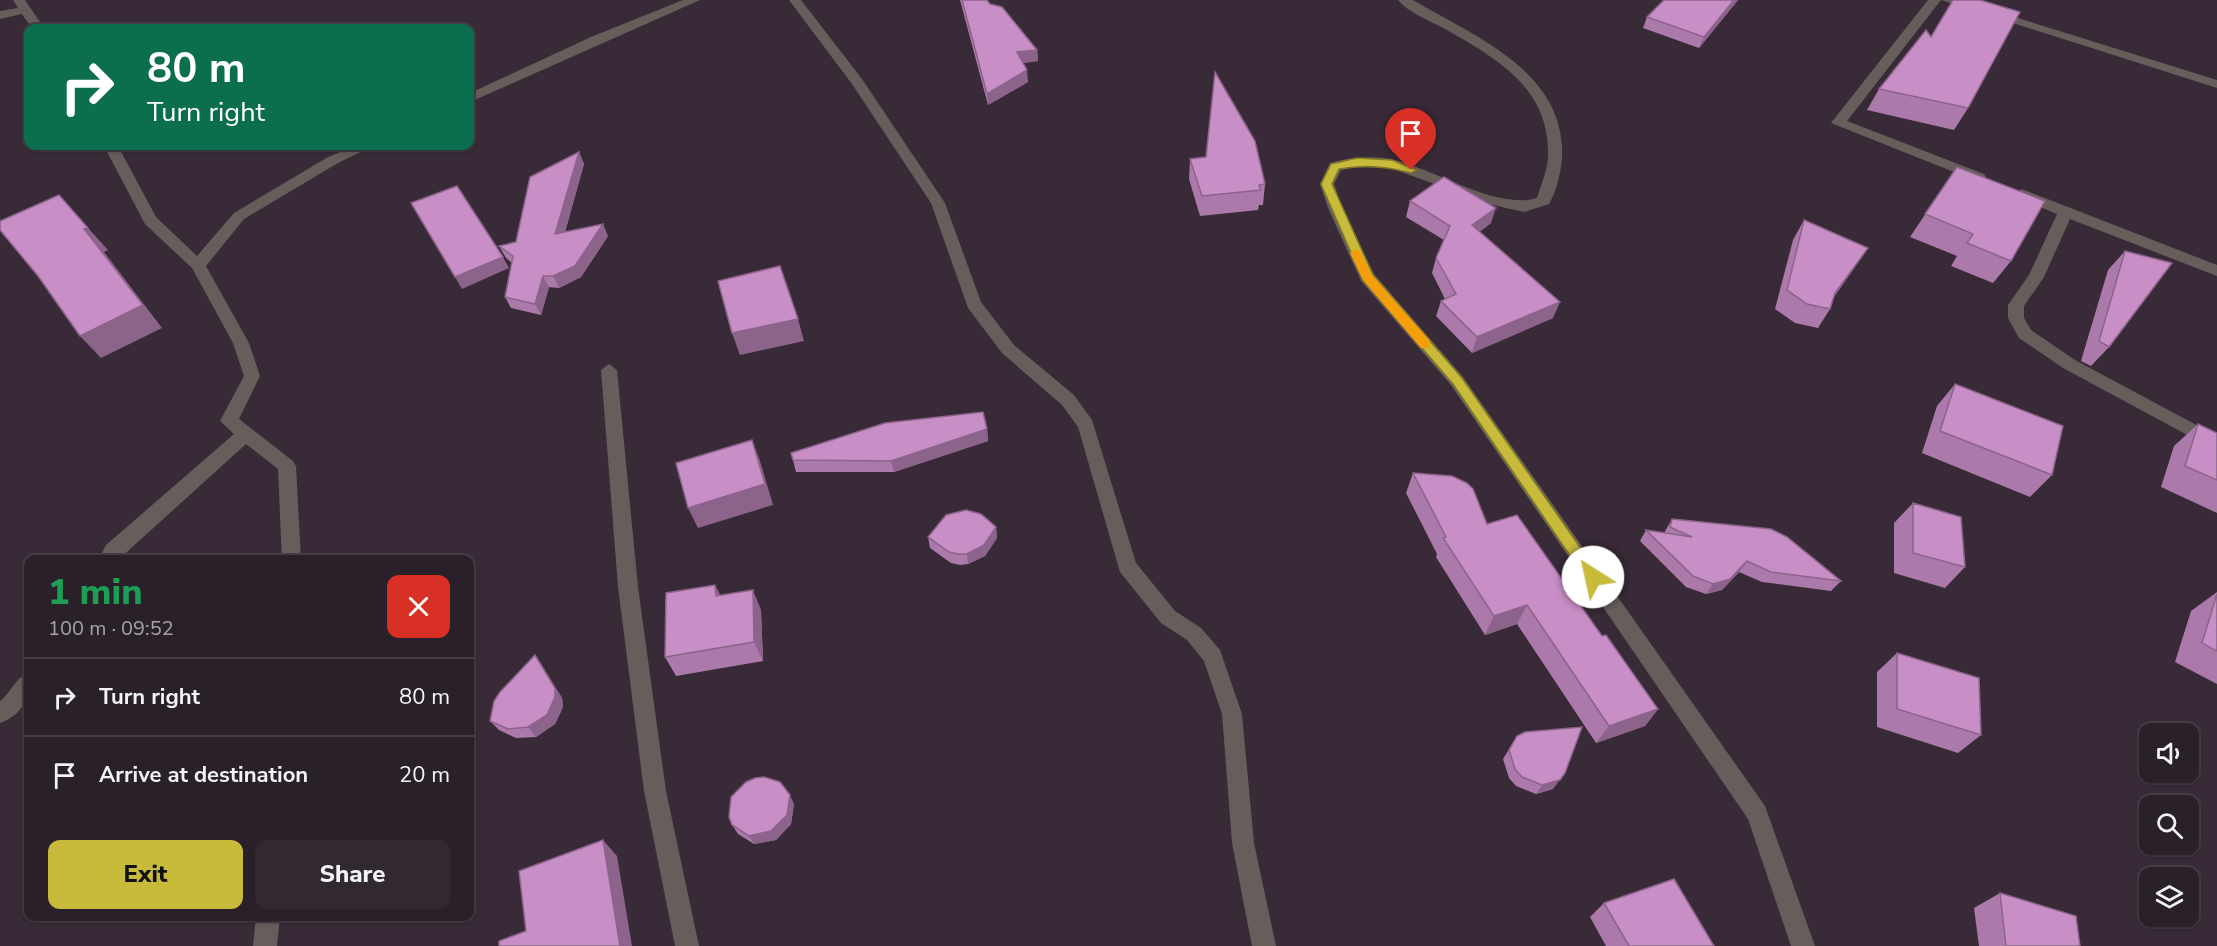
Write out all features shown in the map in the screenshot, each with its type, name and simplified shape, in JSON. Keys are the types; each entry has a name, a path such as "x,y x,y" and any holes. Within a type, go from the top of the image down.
{"street":[{"path":"474,96 596,39 694,0"},
{"path":"795,0 857,82 938,203 974,304 1008,349 1068,400 1086,426 1126,566 1168,617 1194,634 1213,656 1232,714 1243,843 1264,946"},
{"path":"1404,0 1505,59 1539,92 1554,128 1555,155 1550,188 1544,201 1524,207 1498,202 1392,164 1357,162 1335,166 1327,184 1335,208 1367,277 1457,381 1756,813 1803,946"},
{"path":"1935,0 1838,123 1990,182"},
{"path":"1947,0 2217,84"},
{"path":"0,15 22,5 35,24"},
{"path":"113,150 150,220 198,265 241,343 252,376 229,420 287,466 292,555"},
{"path":"198,265 239,216 333,160 357,150"},
{"path":"2012,190 2217,271"},
{"path":"2066,211 2036,277 2016,305 2016,318 2025,334 2069,364 2217,444"},
{"path":"609,370 628,587 655,791 687,946"},
{"path":"110,555 246,434"},
{"path":"0,714 16,701 24,688"},
{"path":"265,946 268,921"}],"building":[{"path":"962,0 987,0 990,4 1002,7 1037,50 1017,52 1027,70 987,94"},
{"path":"1664,0 1734,0 1704,37 1647,17"},
{"path":"1953,0 1980,0 2020,12 1968,108 1879,89 1926,30 1931,37"},
{"path":"1215,72 1255,141 1265,184 1259,185 1261,190 1202,196 1190,159 1206,157"},
{"path":"579,152 555,234 603,224 575,266 553,276 543,276 535,304 505,297 513,256 499,246 516,242 530,177"},
{"path":"1957,167 2045,201 2011,261 1967,243 1973,234 1925,214"},
{"path":"1444,177 1496,208 1472,225 1560,302 1477,337 1441,301 1456,294 1436,258 1450,226 1410,201"},
{"path":"457,186 503,257 455,277 411,203"},
{"path":"59,195 88,228 84,229 143,305 80,336 38,276 0,230 0,221"},
{"path":"1804,220 1868,248 1835,293 1830,309 1807,304 1787,290"},
{"path":"2125,251 2172,263 2109,347 2099,341"},
{"path":"780,266 798,319 732,333 718,281"},
{"path":"1955,384 2063,426 2052,475 1940,431"},
{"path":"983,412 987,429 891,461 793,460 791,453 885,423"},
{"path":"2198,424 2217,433 2217,480 2185,466"},
{"path":"752,440 765,484 688,508 676,463"},
{"path":"1413,473 1452,476 1467,483 1473,489 1487,524 1517,515 1602,636 1606,635 1658,709 1609,726 1527,605 1494,616 1443,538 1446,537"},
{"path":"1913,503 1961,517 1965,567 1913,553"},
{"path":"966,510 981,514 996,527 984,545 967,554 958,554 949,552 928,537 946,515"},
{"path":"1672,519 1771,529 1787,537 1841,581 1771,572 1747,561 1730,579 1713,584 1693,576 1646,530 1692,537 1670,527"},
{"path":"715,585 716,596 753,590 754,642 665,657 666,593"},
{"path":"2217,594 2217,651 2202,643"},
{"path":"1897,653 1979,678 1981,735 1897,709"},
{"path":"535,655 555,688 555,697 547,715 528,727 508,729 490,721 494,701 500,692"},
{"path":"1582,727 1565,773 1560,780 1542,785 1522,777 1515,769 1509,750 1517,736 1525,732"},
{"path":"764,777 780,782 790,795 787,815 771,831 749,836 732,825 729,817 731,797 746,782"},
{"path":"603,840 620,946 499,946 499,941 526,931 519,871"},
{"path":"1674,879 1714,946 1629,946 1604,903"},
{"path":"2000,893 2076,916 2080,946 2006,946"}],"slow traffic":[{"path":"1356,253 1367,277 1426,344"}],"route":[{"path":"1411,170 1392,164 1357,162 1335,166 1327,184 1335,208 1367,277 1457,381 1593,577"}]}
